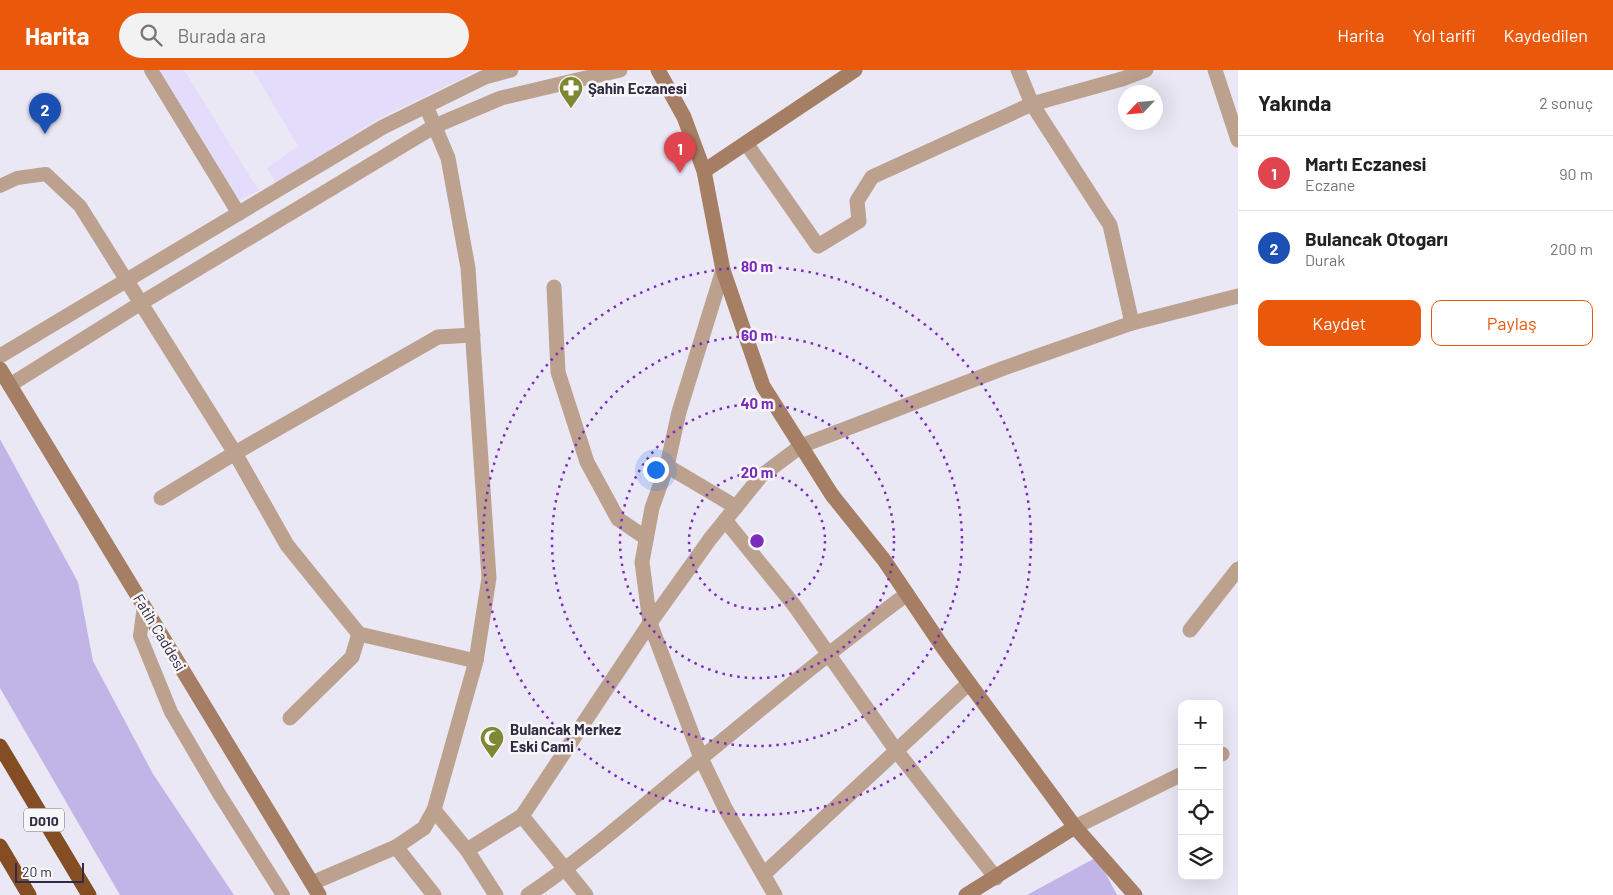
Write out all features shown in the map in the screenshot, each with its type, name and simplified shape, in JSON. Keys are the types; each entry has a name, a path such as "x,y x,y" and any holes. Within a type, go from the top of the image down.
{"highway":[{"name":"D010","path":"0,746 89,895"},
{"path":"0,846 29,895"}],"street":[{"path":"0,356 383,127 485,77 511,70"},
{"path":"10,385 141,303 435,126 501,98 620,70"},
{"path":"658,70 684,118 704,171 723,270 763,386 832,495 884,560 969,682 1075,827 1135,895"},
{"path":"704,171 855,70"},
{"path":"1018,70 1032,104 1110,225 1132,323"},
{"path":"746,143 818,246 859,221 857,201 872,177 1032,104 1122,79 1146,70"},
{"path":"1215,70 1238,140"},
{"path":"316,889 396,847 424,828 434,810 476,662 489,578 468,268 448,158 426,106"},
{"path":"723,270 696,354 667,466 652,508 642,562 650,623 701,758 725,808 775,895"},
{"path":"128,281 235,453 287,545 359,634 476,662"},
{"path":"554,287 558,372 587,462 618,519 646,538"},
{"path":"467,850 522,816 650,623 725,520 761,476 801,446 1004,368 1132,323 1238,296"},
{"path":"161,498 235,453 438,337 473,334"},
{"name":"Fatih Caddesi","path":"0,369 316,889"},
{"path":"667,466 736,507"},
{"path":"725,520 794,605 896,749 996,878"},
{"path":"1190,630 1238,569"},
{"path":"528,895 566,870 701,758 775,700 828,653 907,594"},
{"path":"290,718 352,657 359,634"},
{"path":"764,874 969,682"},
{"path":"966,895 1075,827 1178,776"},
{"path":"434,810 467,850 496,895"},
{"path":"522,816 586,895"},
{"path":"396,847 434,895"}],"lane":[{"path":"151,70 239,214"},
{"path":"0,186 17,178 46,174 80,206 128,281"},
{"path":"144,606 140,636 171,712 218,792 283,895"}],"shaded area":[{"path":"151,70 184,70 259,191 230,203"},
{"path":"253,70 479,70 380,118 276,183 267,168 298,146"},
{"path":"0,439 78,582 93,661 153,774 234,895 120,895 0,688"},
{"path":"1097,857 1117,895 1027,895"}],"place":[{"name":"Şahin Eczanesi","path":"571,109"},
{"name":"Bulancak Otogarı","path":"45,134"},
{"name":"Martı Eczanesi","path":"680,173"},
{"name":"Bulancak Merkez Eski Cami","path":"492,759"}]}
